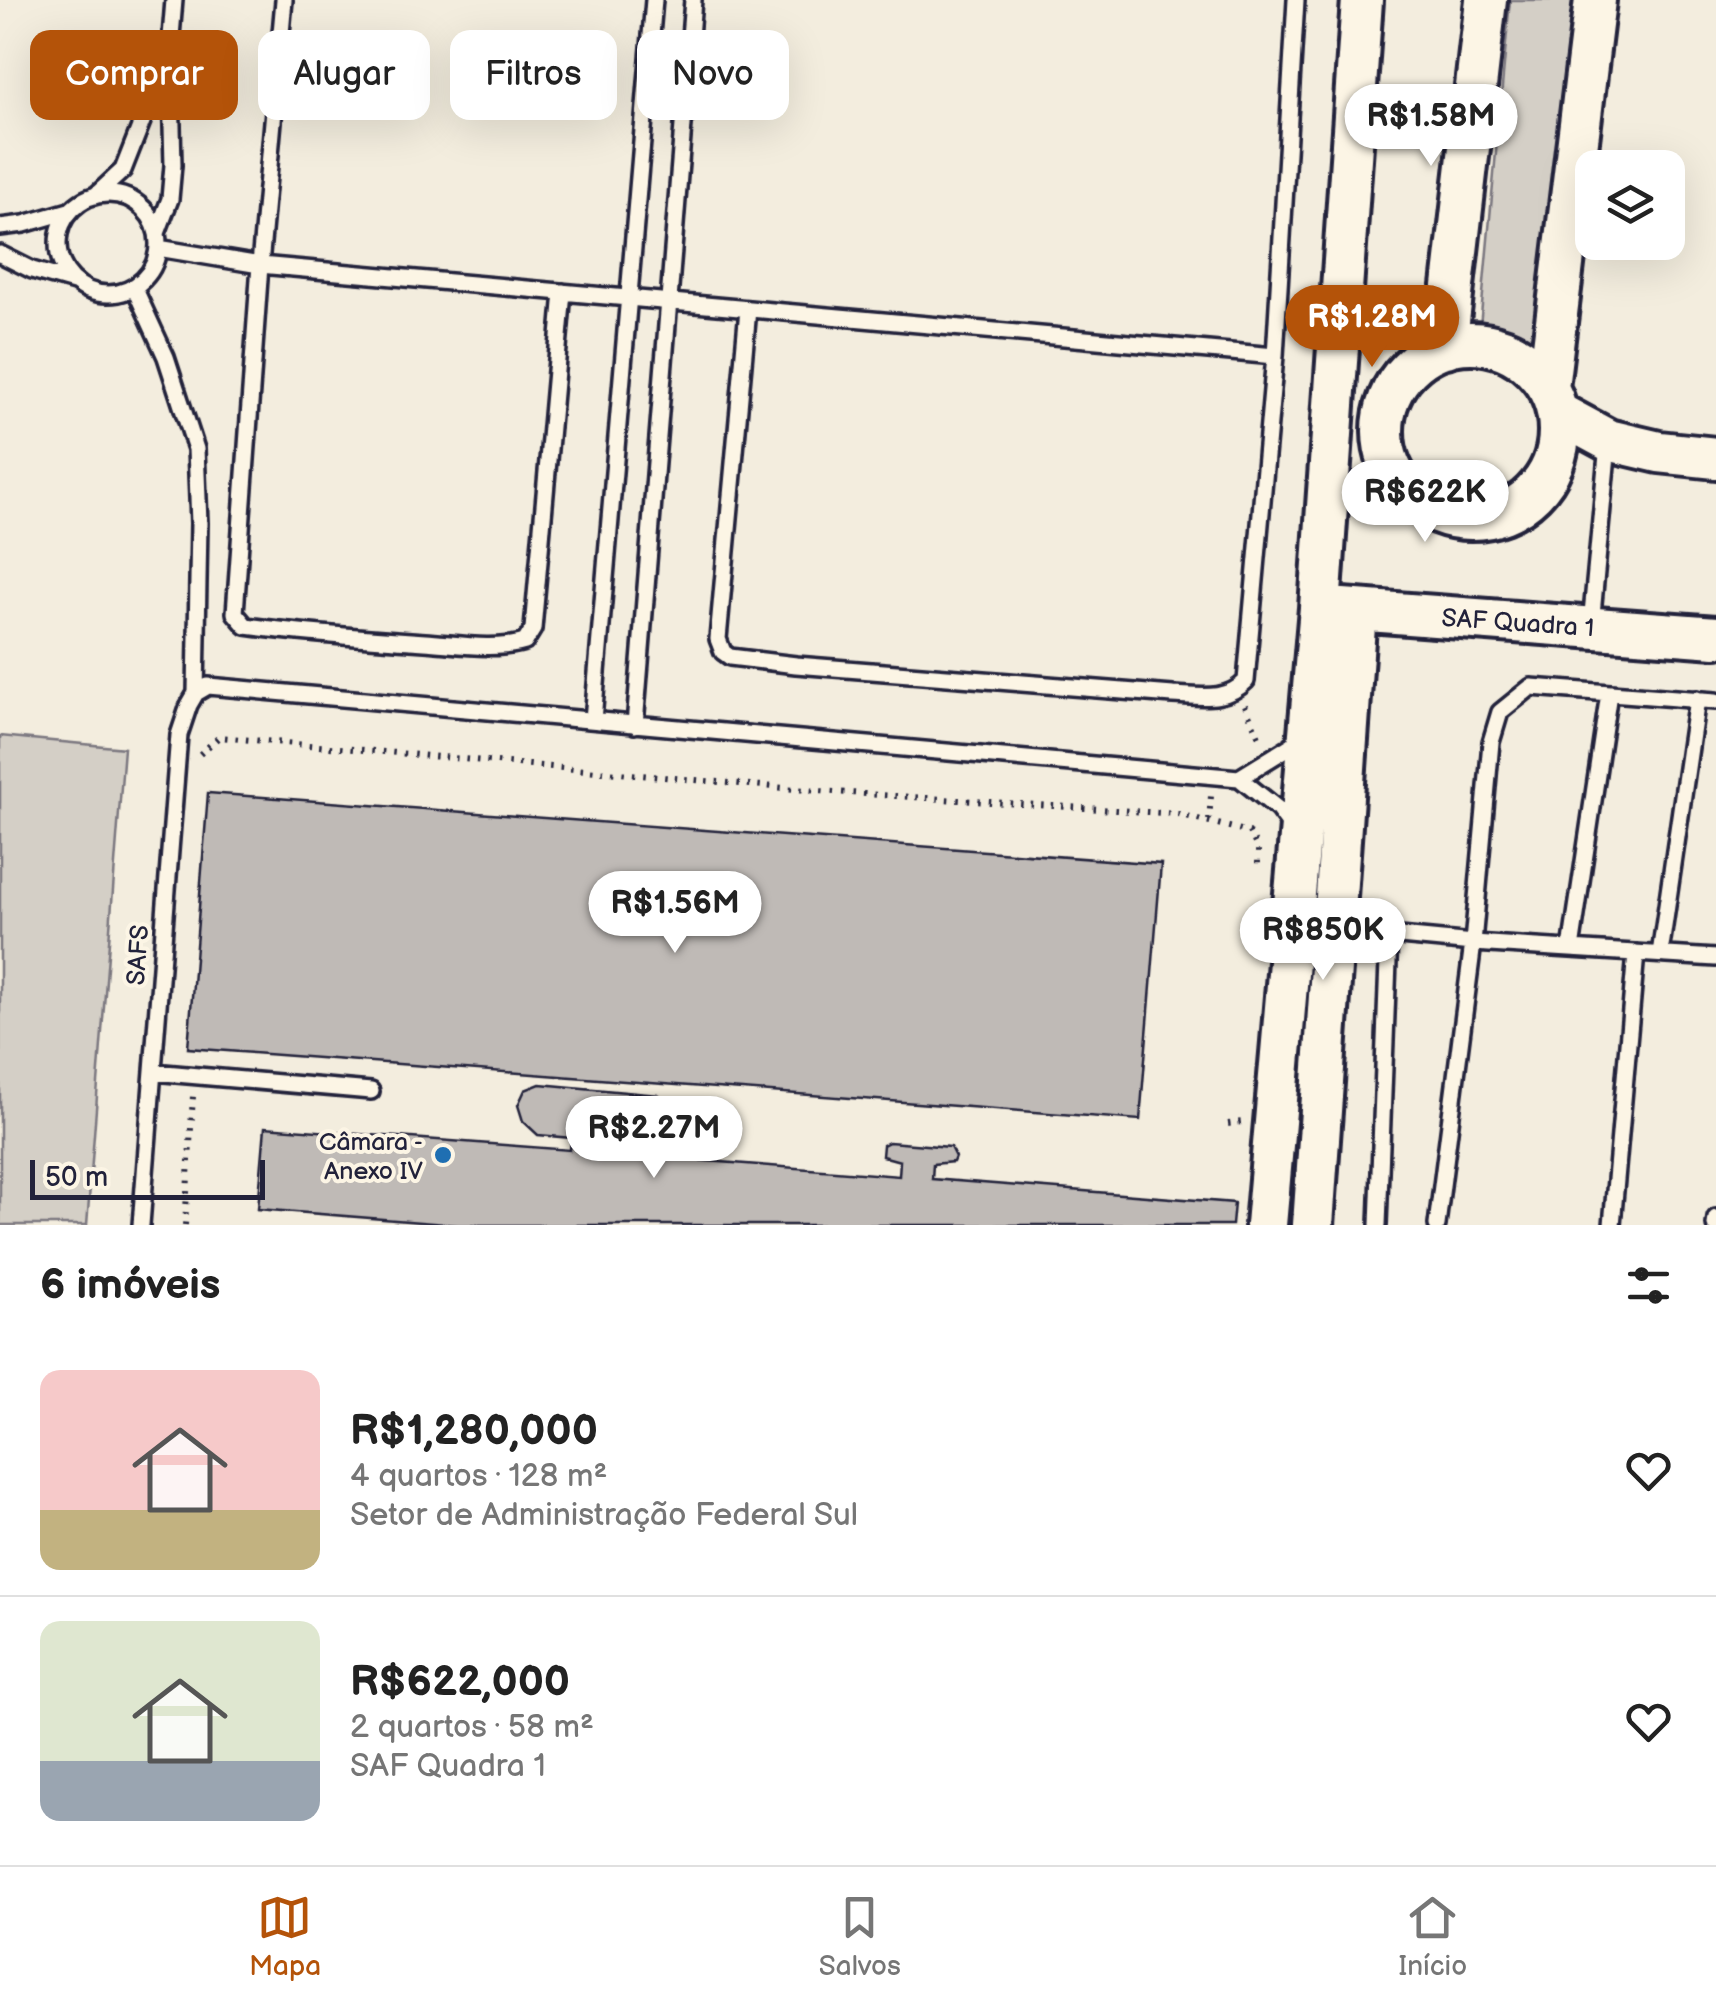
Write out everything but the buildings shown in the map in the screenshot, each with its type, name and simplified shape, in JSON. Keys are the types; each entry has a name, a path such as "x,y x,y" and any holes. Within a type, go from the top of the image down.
{"street":[{"path":"1313,1225 1333,929 1338,609 1362,0"},
{"path":"1446,346 1486,0"},
{"path":"1595,0 1553,400 1559,440 1552,466 1538,489 1517,506 1492,517 1464,519 1438,513 1414,499 1396,478 1385,454 1382,427 1388,400 1401,377 1421,358 1446,346 1476,343 1504,349 1530,365 1553,400 1608,440 1659,452 1716,458"},
{"path":"1266,1225 1309,735 1338,609"},
{"name":"SAF Quadra 1","path":"1338,609 1716,637"}],"lane":[{"path":"172,30 174,0"},
{"path":"284,0 260,265 236,613 246,626 449,644 512,646 525,642 532,629 563,292"},
{"path":"593,720 654,0"},
{"path":"635,725 693,0"},
{"path":"748,309 718,639 723,652 796,665 1154,694 1225,696 1237,691 1246,681 1275,356 1296,0"},
{"path":"0,226 24,224 69,210 96,195 123,170 143,120"},
{"path":"0,254 32,270 103,294 134,287 146,277 170,198 171,120"},
{"path":"96,195 128,198 141,206 158,240 260,265 1275,356"},
{"path":"69,210 61,224 58,255 74,282"},
{"name":"SAFS","path":"134,287 166,357 196,450 199,523 196,693 188,705 180,735 141,1225"},
{"path":"1590,628 1608,440"},
{"path":"196,693 208,686 1239,778 1278,809 1300,839"},
{"path":"1437,1225 1472,942 1491,742 1500,712 1531,687 1716,700"},
{"path":"1571,949 1609,693"},
{"path":"1660,954 1697,699"},
{"path":"1239,778 1309,735"},
{"path":"1333,929 1716,958"},
{"path":"1378,1225 1389,934"},
{"path":"1612,1225 1636,953"},
{"path":"153,1072 371,1091"}],"path":[{"path":"1237,691 1255,722 1266,761"},
{"path":"198,754 220,738 708,782 1178,814 1249,832 1258,849 1258,876"},
{"path":"1209,820 1211,792"},
{"path":"184,1225 194,1095"}],"shaded area":[{"path":"1510,0 1581,0 1548,354 1480,327"},
{"path":"0,736 124,748 87,1225 0,1225"}],"place":[{"name":"Câmara - Anexo IV","path":"443,1155"}]}
